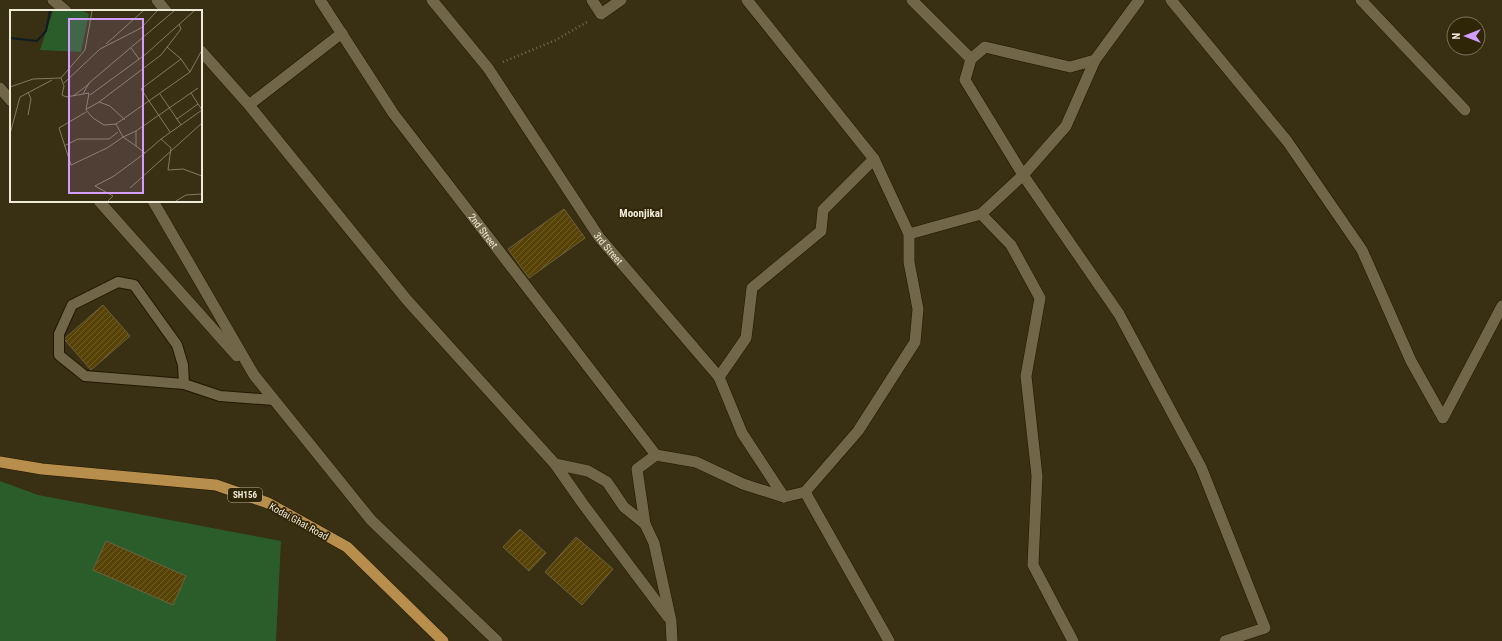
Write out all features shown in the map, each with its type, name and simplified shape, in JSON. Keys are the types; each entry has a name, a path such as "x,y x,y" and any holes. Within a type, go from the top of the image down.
{"main road":[{"name":"Kodai Ghat Road","path":"0,462 42,469 216,485 268,503 347,547 443,641"}],"street":[{"path":"54,0 65,10"},
{"path":"156,0 165,10"},
{"name":"2nd Street","path":"320,0 393,113 656,455"},
{"name":"3rd Street","path":"432,0 488,68 599,237 719,377 742,433 784,497"},
{"path":"592,0 601,14 621,0"},
{"path":"672,641 671,621 654,543 645,524 637,469 656,455 696,462 744,484 784,497 805,492 858,431 915,342 918,309 909,262 909,234 874,159 747,0"},
{"path":"912,0 971,58"},
{"path":"909,234 980,214 1023,175 1066,126 1095,60 1139,0"},
{"path":"1171,0 1287,141 1362,250 1411,361 1443,418 1502,306"},
{"path":"1361,0 1465,110"},
{"path":"249,105 342,33"},
{"path":"1095,60 1070,67 985,47 971,58 965,80 1023,175 1120,314 1201,468 1265,628 1225,641"},
{"path":"202,52 249,105 407,300 556,464 583,504 671,621"},
{"path":"0,88 10,100"},
{"path":"719,377 746,338 752,288 821,230 823,210 874,159"},
{"path":"100,202 254,375 371,520 497,641"},
{"path":"154,202 254,375"},
{"path":"980,214 993,225 1011,245 1040,298 1026,376 1037,476 1033,565 1073,641"},
{"path":"556,464 588,471 607,482 624,507 645,524"},
{"path":"805,492 889,641"}],"lane":[{"path":"184,384 183,365 177,345 134,285 118,282 72,305 59,334 59,355 86,376 184,384 220,396 274,400"}],"path":[{"path":"488,68 556,40 601,14"}],"green space":[{"path":"0,481 38,495 281,541 276,641 0,641"}],"building":[{"path":"564,209 585,238 529,278 508,249"},
{"path":"103,305 130,336 91,370 64,339"},
{"path":"520,529 546,553 529,571 503,547"},
{"path":"576,537 613,569 582,605 545,572"},
{"path":"106,541 186,576 173,605 93,570"}],"district":[{"name":"Moonjikal","path":"641,213"}]}
